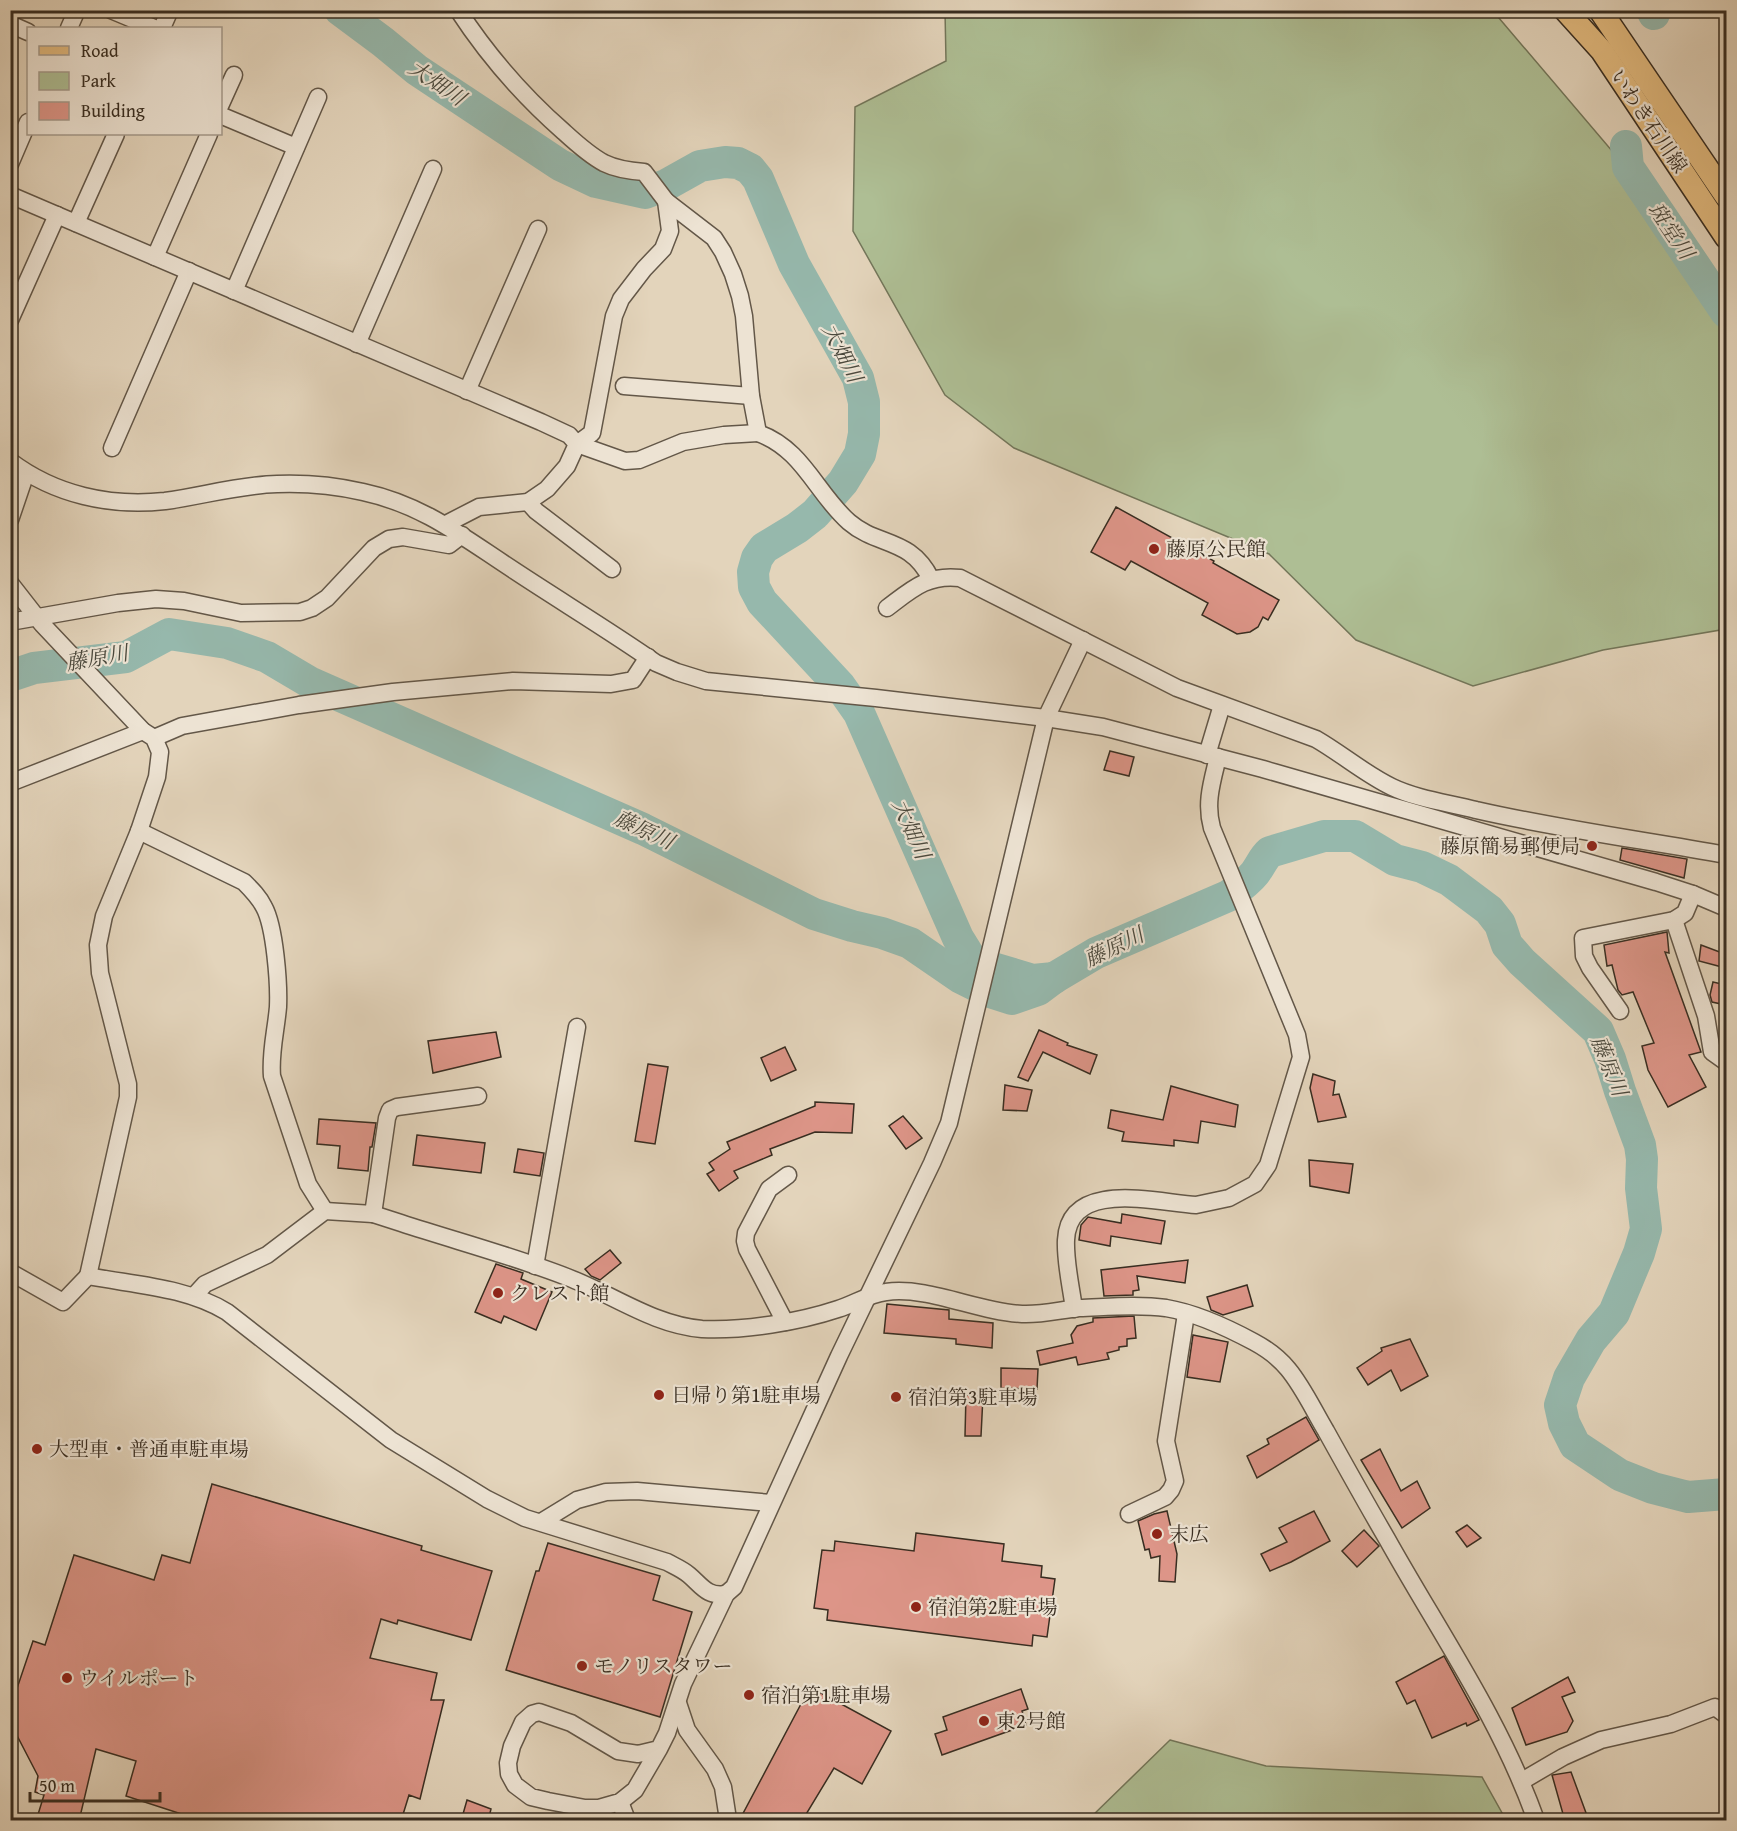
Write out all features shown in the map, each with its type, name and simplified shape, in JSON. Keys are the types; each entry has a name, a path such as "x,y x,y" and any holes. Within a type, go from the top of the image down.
{"main road":[{"name":"いわき石川線","path":"1565,10 1602,51 1726,237"},
{"name":"いわき石川線","path":"1600,10 1726,196"}],"street":[{"path":"69,27 77,10"},
{"path":"111,10 152,27"},
{"path":"162,27 170,10"},
{"path":"458,10 480,44 531,104 604,164 624,170 644,172 665,199 714,238 733,274 740,296 751,396 758,433"},
{"path":"10,24 27,32"},
{"path":"222,102 234,75"},
{"path":"234,291 318,97"},
{"path":"222,116 296,147"},
{"path":"10,164 27,124"},
{"path":"76,223 116,135"},
{"path":"155,257 208,135"},
{"path":"357,344 433,169"},
{"path":"10,195 467,390 569,435 577,444 625,460 639,460 683,442 724,435 758,433 772,438 787,449 850,522 865,532 915,556 925,567 931,579"},
{"path":"446,524 479,507 528,502 547,489 567,466 577,444 592,433 608,344 621,299 663,249 670,231 665,199"},
{"path":"10,320 57,215"},
{"path":"467,390 538,229"},
{"path":"112,448 189,271"},
{"path":"624,386 751,396"},
{"path":"10,461 26,473 65,491 92,499 124,502 164,501 278,484 362,491 402,502 446,524 648,657 677,672 706,681 876,698 1103,727 1213,756 1693,894 1726,909"},
{"path":"10,520 26,473"},
{"path":"528,502 536,511 612,569"},
{"path":"10,622 38,620 118,603 156,599 184,601 241,613 300,612 312,608 327,598 374,548 389,539 404,537 449,545 462,535"},
{"path":"887,608 918,584 946,576 960,578 1177,688 1316,739 1336,750 1358,768 1394,788 1524,821 1726,855"},
{"path":"10,583 38,620 148,734 160,752 157,777 139,831 104,916 98,945 100,973 128,1084 128,1097 88,1276 63,1302 10,1272"},
{"path":"659,1749 638,1754 618,1750 571,1723 539,1712 532,1714 523,1722 509,1754 509,1774 515,1785 531,1797 569,1806 599,1808 620,1802 634,1790 659,1749 678,1703 683,1684 726,1594 734,1587 949,1123 1046,718 1083,640"},
{"path":"10,783 148,734 182,726 299,705 393,692 513,681 611,684 633,680 648,657"},
{"path":"1074,1309 1066,1238 1073,1218 1082,1208 1098,1200 1113,1197 1196,1205 1229,1198 1255,1184 1268,1165 1301,1057 1297,1035 1226,866 1208,813 1213,756 1222,705"},
{"path":"139,831 244,882 257,895 266,909 272,935 278,991 278,1009 271,1058 272,1076 308,1185 325,1211"},
{"path":"1620,1011 1590,968 1584,956 1583,938 1674,920 1685,913 1693,894"},
{"path":"1674,920 1706,1016 1712,1052 1726,1062"},
{"path":"536,1266 577,1027"},
{"path":"373,1214 390,1110 397,1107 478,1096"},
{"path":"785,1322 747,1250 745,1241 746,1233 769,1189 789,1175"},
{"path":"194,1296 204,1284 267,1255 325,1211 373,1214 536,1266 570,1278 626,1305 682,1326 719,1329 785,1322 837,1310 887,1291 935,1296 992,1311 1024,1315 1131,1306 1168,1308 1230,1330 1256,1342 1274,1354 1290,1371 1426,1609 1463,1666 1522,1781 1536,1821"},
{"path":"88,1276 194,1296 211,1302 391,1440 508,1510 667,1562 716,1596 726,1594"},
{"path":"1129,1514 1166,1497 1175,1481 1166,1441 1186,1314"},
{"path":"541,1522 576,1500 606,1492 637,1491 771,1503"},
{"path":"678,1703 687,1730 715,1769 723,1787 727,1813 725,1821"},
{"path":"1522,1781 1572,1753 1601,1740 1671,1724 1708,1708 1715,1707 1726,1715"},
{"path":"620,1802 627,1821"}],"green space":[{"path":"945,11 1493,11 1726,285 1726,629 1603,650 1473,686 1356,640 1269,554 1014,448 945,395 853,231 855,107 946,61"},
{"path":"1170,1740 1266,1766 1482,1777 1506,1820 1088,1820"}],"building":[{"path":"1116,507 1279,600 1268,620 1263,617 1258,627 1250,632 1237,634 1202,615 1208,603 1131,561 1125,570 1091,552"},
{"path":"1110,751 1134,757 1129,776 1104,770"},
{"path":"1622,848 1687,859 1684,878 1620,860"},
{"path":"1667,932 1669,953 1665,952 1701,1052 1689,1055 1706,1087 1668,1107 1648,1070 1642,1046 1654,1043 1633,992 1622,995 1618,990 1612,965 1607,966 1604,945"},
{"path":"1701,945 1725,954 1722,967 1699,961"},
{"path":"1713,982 1726,985 1726,1005 1712,1002 1710,995"},
{"path":"1039,1030 1068,1043 1067,1045 1097,1055 1090,1074 1043,1052 1028,1081 1018,1077"},
{"path":"496,1032 501,1057 433,1073 428,1041"},
{"path":"785,1047 796,1070 771,1081 761,1058"},
{"path":"648,1064 668,1067 655,1144 635,1141"},
{"path":"1313,1074 1335,1081 1333,1095 1339,1094 1346,1117 1318,1122 1310,1088"},
{"path":"1005,1085 1032,1090 1027,1111 1003,1110"},
{"path":"1171,1086 1238,1105 1235,1127 1201,1121 1198,1143 1174,1140 1174,1146 1122,1141 1124,1132 1108,1128 1111,1110 1163,1120"},
{"path":"815,1102 854,1104 852,1133 815,1132 770,1149 772,1155 734,1171 738,1178 719,1191 707,1174 714,1170 709,1163 730,1149 727,1142 815,1106"},
{"path":"903,1116 922,1138 906,1149 889,1126"},
{"path":"319,1119 376,1123 372,1147 370,1147 368,1171 338,1168 340,1146 317,1144"},
{"path":"417,1135 485,1143 481,1173 413,1165"},
{"path":"518,1149 544,1153 540,1176 514,1172"},
{"path":"1309,1160 1353,1164 1349,1193 1310,1186"},
{"path":"1122,1214 1165,1221 1161,1244 1111,1236 1110,1246 1079,1240 1081,1225 1088,1217 1121,1223"},
{"path":"610,1250 621,1263 600,1280 591,1276 585,1269"},
{"path":"1188,1260 1185,1283 1137,1276 1139,1290 1133,1291 1133,1295 1104,1296 1101,1270"},
{"path":"496,1264 523,1273 521,1279 552,1292 536,1330 504,1316 501,1323 475,1312"},
{"path":"1247,1285 1253,1306 1223,1315 1211,1310 1207,1297"},
{"path":"887,1304 949,1310 949,1319 993,1323 992,1348 956,1344 956,1339 884,1333"},
{"path":"1134,1316 1136,1338 1127,1339 1127,1346 1107,1353 1109,1359 1078,1365 1076,1357 1040,1365 1037,1351 1073,1343 1071,1335 1077,1326 1093,1322 1093,1318"},
{"path":"1193,1335 1228,1342 1220,1382 1187,1377"},
{"path":"1410,1339 1428,1376 1401,1391 1391,1370 1368,1385 1357,1368 1382,1351 1381,1348"},
{"path":"1001,1368 1038,1369 1037,1389 1001,1388"},
{"path":"966,1395 983,1396 981,1436 965,1436"},
{"path":"1306,1417 1319,1440 1257,1478 1247,1456 1269,1444 1267,1439"},
{"path":"1380,1449 1401,1491 1417,1481 1430,1508 1402,1528 1361,1460"},
{"path":"212,1484 422,1546 421,1550 492,1571 471,1640 398,1620 397,1624 381,1619 370,1658 437,1673 431,1700 444,1700 420,1799 409,1795 401,1821 203,1821 126,1796 136,1761 96,1749 79,1821 36,1821 44,1795 35,1792 38,1776 10,1722 10,1709 33,1641 45,1645 74,1555 154,1580 162,1555 190,1563"},
{"path":"1167,1511 1177,1554 1175,1582 1159,1581 1160,1556 1151,1558 1149,1549 1145,1550 1138,1521"},
{"path":"1314,1511 1330,1541 1270,1571 1261,1554 1287,1542 1279,1528"},
{"path":"1467,1525 1481,1538 1467,1547 1456,1532"},
{"path":"1364,1530 1379,1546 1357,1567 1342,1551"},
{"path":"916,1533 1004,1544 1002,1561 1042,1566 1041,1577 1055,1579 1047,1637 1033,1635 1032,1646 827,1620 828,1610 814,1608 822,1550 834,1551 835,1541 914,1551"},
{"name":"モノリスタワー","path":"548,1543 660,1576 653,1600 692,1612 660,1717 506,1670 536,1571 539,1571"},
{"path":"1444,1656 1479,1720 1467,1726 1466,1723 1432,1738 1415,1700 1407,1704 1396,1682"},
{"path":"1568,1677 1575,1692 1562,1697 1573,1721 1567,1732 1526,1745 1512,1708"},
{"path":"810,1687 891,1731 862,1784 834,1768 802,1821 739,1821"},
{"name":"東2号館","path":"1021,1689 1028,1709 1022,1711 1026,1725 942,1755 935,1734 947,1730 943,1717"},
{"path":"1571,1772 1589,1821 1565,1821 1552,1775"},
{"path":"467,1800 491,1809 488,1821 461,1821"}],"waterway":[{"name":"大畑川","path":"340,10 417,70 560,165 596,182 645,193 666,185 700,166 725,162 738,163 750,169 758,179 794,264 858,378 864,402 864,434 860,454 843,482 815,514 764,548 757,558 753,572 754,587 762,602 840,686 859,713 958,938 976,967 993,968 1033,980 1054,978"},
{"name":"斑堂川","path":"1652,10 1654,14"},
{"name":"斑堂川","path":"1626,146 1628,167 1726,312"},
{"name":"藤原川","path":"10,676 34,668 126,657 169,634 227,643 267,657 311,683 643,829 814,914 910,943 961,978 987,991 1012,999 1038,990 1096,953 1228,896 1252,876 1270,852 1324,836 1355,836 1395,860 1422,867 1449,880 1489,910 1500,924 1507,945 1522,962 1598,1031 1640,1145 1641,1188 1646,1229 1639,1253 1614,1313 1591,1340 1569,1378 1560,1405 1564,1423 1575,1445 1620,1475 1653,1488 1688,1497 1726,1494"}],"place":[{"name":"藤原公民館","path":"1154,549"},
{"name":"藤原簡易郵便局","path":"1592,846"},
{"name":"クレスト館","path":"498,1293"},
{"name":"日帰り第1駐車場","path":"659,1395"},
{"name":"宿泊第3駐車場","path":"896,1397"},
{"name":"大型車・普通車駐車場","path":"37,1449"},
{"name":"末広","path":"1157,1534"},
{"name":"宿泊第2駐車場","path":"916,1607"},
{"name":"モノリスタワー","path":"582,1666"},
{"name":"ウイルポート","path":"67,1678"},
{"name":"宿泊第1駐車場","path":"749,1695"},
{"name":"東2号館","path":"984,1721"}]}
